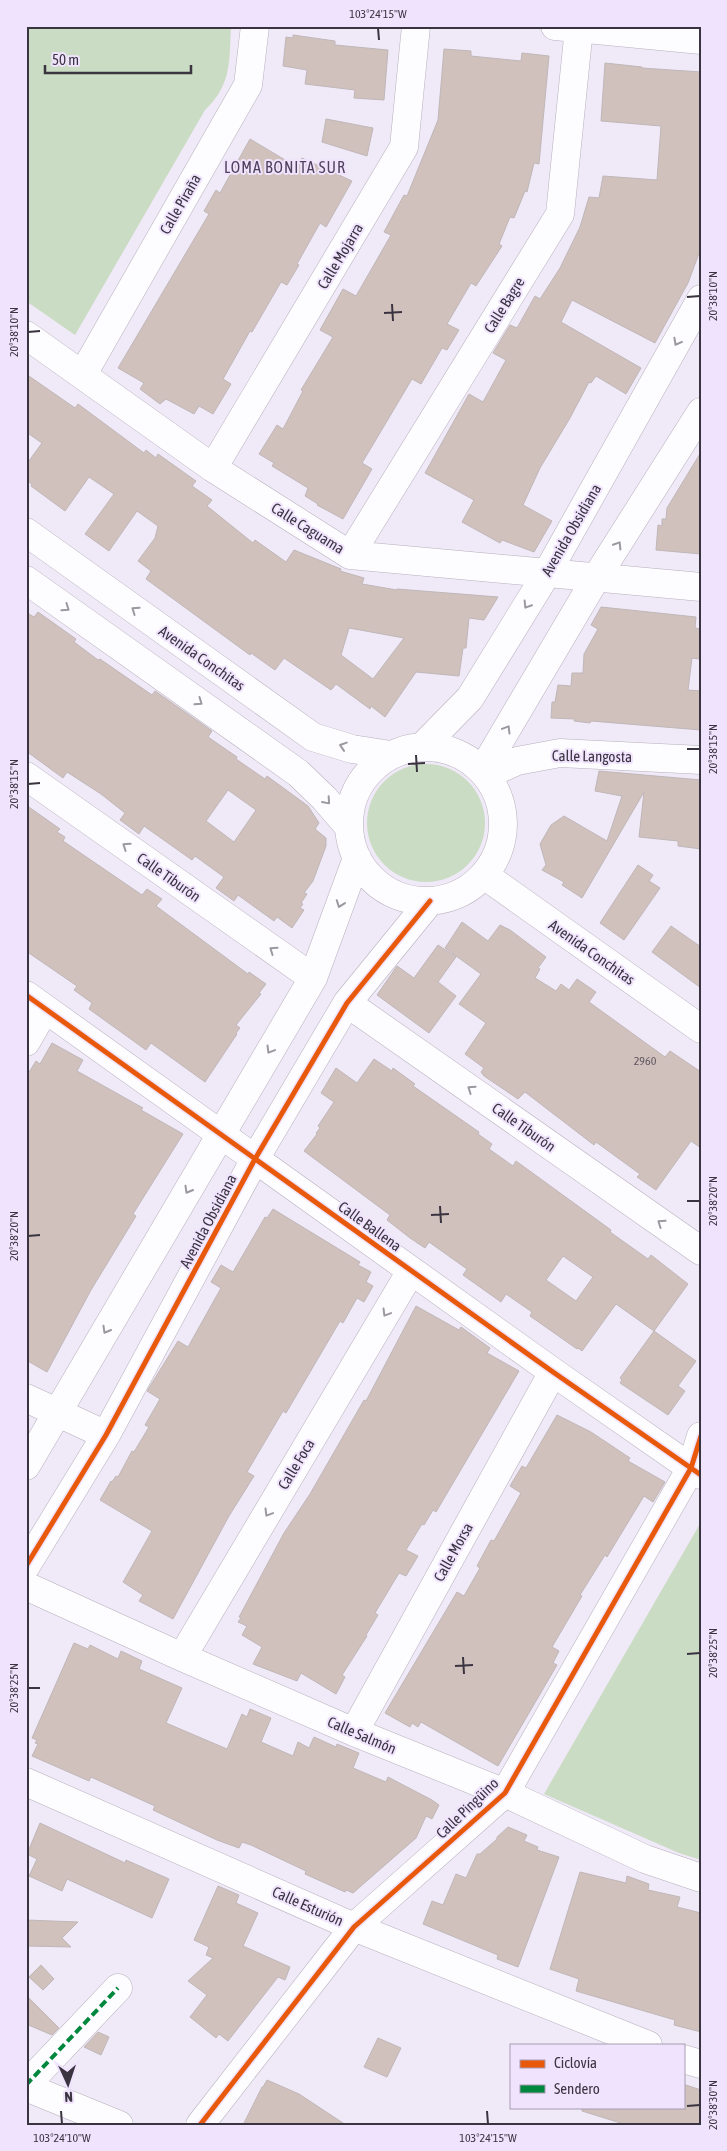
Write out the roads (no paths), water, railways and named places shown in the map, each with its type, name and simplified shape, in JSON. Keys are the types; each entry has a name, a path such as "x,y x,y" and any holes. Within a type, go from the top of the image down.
{"street":[{"name":"Calle Piraña","path":"83,374 248,85 255,26"},
{"name":"Calle Mojarra","path":"213,468 404,147 416,26"},
{"path":"567,27 701,40"},
{"name":"Calle Bagre","path":"350,555 560,214 567,27"},
{"name":"Avenida Obsidiana","path":"422,747 470,698 547,573 701,299"},
{"name":"Calle Caguama","path":"26,334 213,468 350,555 701,587"},
{"path":"484,773 596,578 699,419"},
{"name":"Avenida Conchitas","path":"26,532 313,737 352,749 391,755"},
{"path":"26,580 298,772 324,798 349,828"},
{"path":"422,747 444,749 465,757 484,773 497,794 503,814 502,836 496,857 484,875 468,888 450,897 430,901 408,899 387,890 370,876 357,858 349,828 353,799 368,773 391,755 422,747"},
{"name":"Calle Langosta","path":"484,773 517,761 560,753 701,760"},
{"name":"Calle Tiburón","path":"26,776 313,978"},
{"name":"Avenida Obsidiana","path":"26,1466 313,978 357,858"},
{"name":"Avenida Conchitas","path":"484,875 701,1029"},
{"name":"Avenida Obsidiana","path":"26,1566 106,1435 255,1159 347,1003 430,901"},
{"path":"26,1042 36,1002"},
{"name":"Calle Ballena","path":"36,1002 411,1271 696,1472"},
{"name":"Calle Tiburón","path":"347,1003 701,1251"},
{"name":"Calle Foca","path":"182,1657 411,1271"},
{"name":"Calle Morsa","path":"354,1732 553,1372"},
{"path":"26,1398 106,1435"},
{"name":"Calle Pingüino","path":"200,2125 354,1927 505,1793 696,1472 701,1436"},
{"name":"Calle Salmón","path":"26,1586 354,1732 505,1793 645,1859 701,1878"},
{"name":"Calle Esturión","path":"26,1782 354,1927 646,2044"},
{"path":"118,1988 26,2086 119,2125"},
{"path":"684,2059 701,2064"}],"district":[{"name":"LOMA BONITA SUR","path":"285,167"}]}
